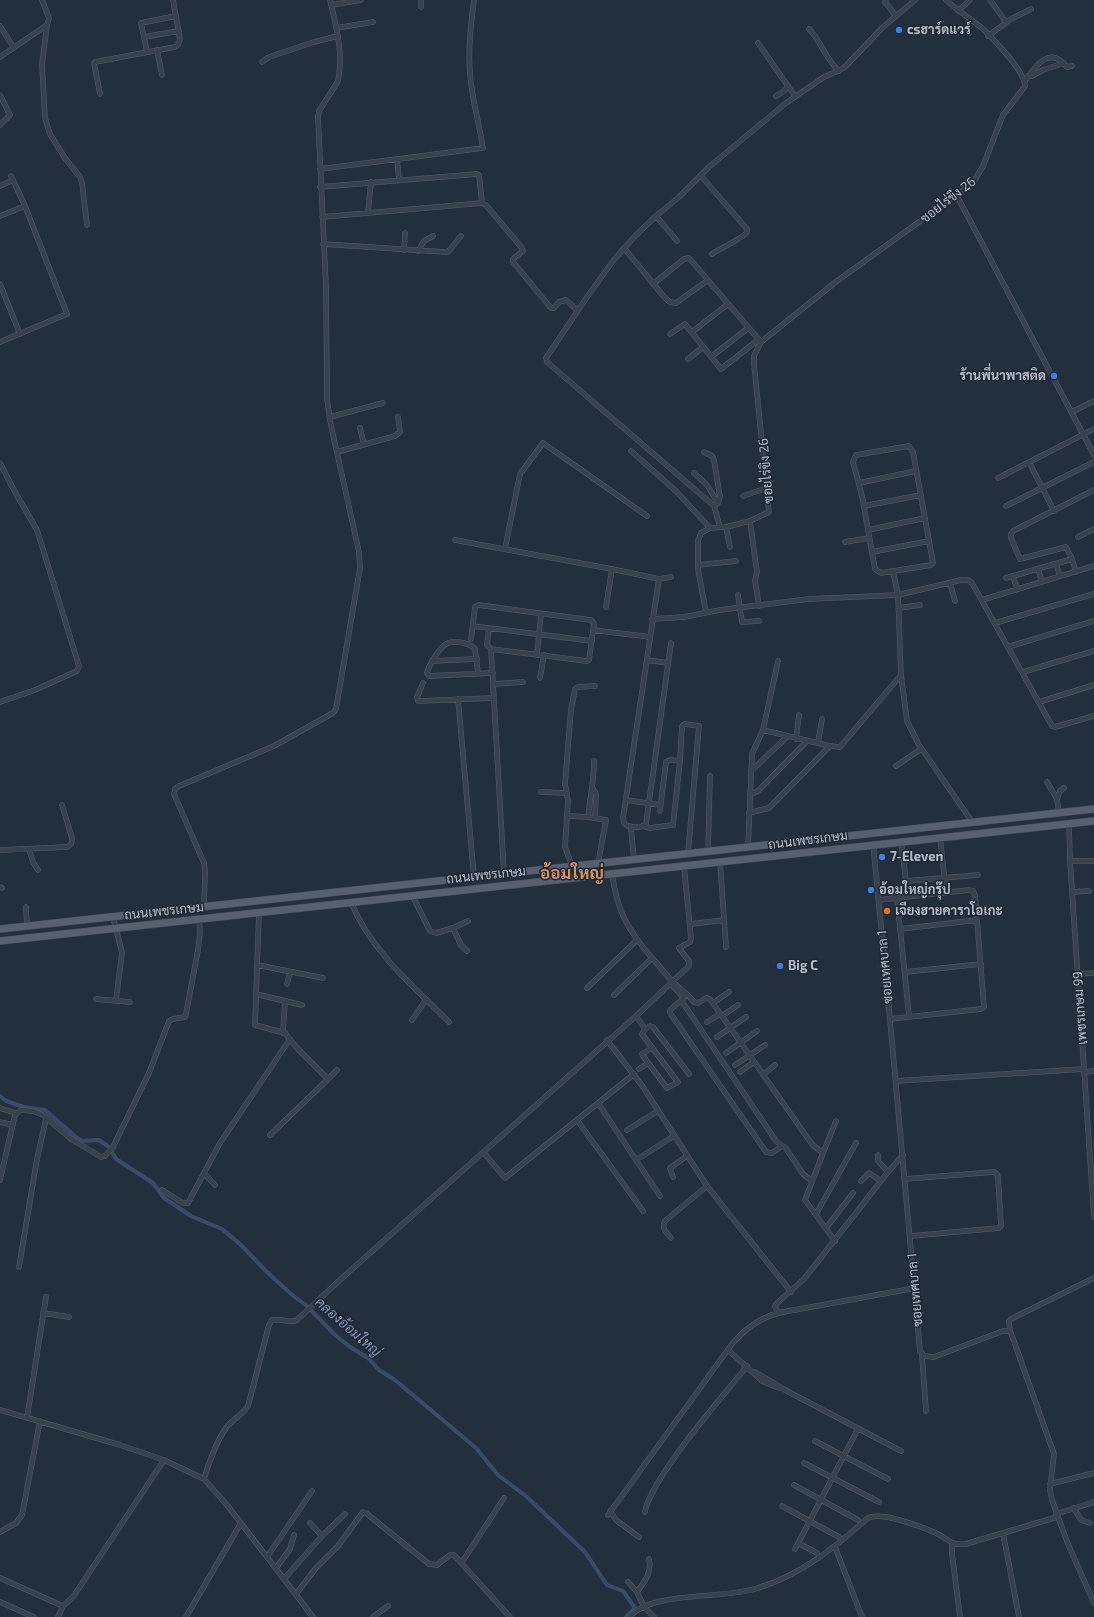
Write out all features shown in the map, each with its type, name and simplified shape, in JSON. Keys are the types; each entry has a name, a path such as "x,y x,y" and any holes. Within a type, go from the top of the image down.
{"main road":[{"name":"ถนนเพชรเกษม","path":"0,929 1094,809"},
{"path":"1081,810 1077,815 1077,818 1082,822"},
{"path":"1069,824 1072,812"},
{"name":"ถนนเพชรเกษม","path":"0,941 873,844 1094,821"},
{"path":"132,914 125,918 126,922 129,923 174,918 196,920"},
{"path":"35,925 55,927 109,922 109,927 104,930"}],"street":[{"path":"42,0 49,18 46,25 42,64 45,118 50,134 65,158 80,177 87,225"},
{"path":"100,94 95,62 178,45 180,39 174,0"},
{"path":"204,906 206,871 204,863 174,794 175,789 274,746 328,716 336,709 360,568 359,552 330,416 326,388 326,300 318,117 319,111 338,81 340,58 338,36 330,2 361,0"},
{"path":"421,0 421,7"},
{"path":"320,169 483,148 471,90 470,38 474,0"},
{"path":"886,0 885,2 894,13"},
{"path":"716,505 547,362 546,358 575,308 624,248 656,216 794,95 837,68 850,63 894,13 915,0"},
{"path":"946,0 984,30 1017,66 1025,81"},
{"path":"958,10 970,0"},
{"path":"990,0 1006,22"},
{"path":"988,36 1006,22 1031,9"},
{"path":"147,52 141,23 176,16"},
{"path":"336,28 373,22"},
{"path":"0,57 46,25"},
{"path":"0,26 14,48"},
{"path":"809,29 837,68"},
{"path":"144,37 179,31"},
{"path":"262,62 269,57 314,42 338,36"},
{"path":"758,43 794,95"},
{"path":"157,50 162,75"},
{"name":"ซอยไร่ขิง 26","path":"710,528 750,521 768,514 769,512 754,364 754,356 760,342 837,282 973,183 979,176 1003,115 1024,89 1025,81 1038,64 1051,57 1056,56 1064,63"},
{"path":"1029,76 1064,63 1067,67 1072,66"},
{"path":"776,96 788,88"},
{"path":"0,95 10,115 0,125"},
{"path":"397,159 399,180"},
{"path":"320,187 477,174 479,175 482,203"},
{"path":"700,176 747,232 747,235 744,237 724,246 712,254"},
{"path":"0,186 12,178 25,206 45,261 67,312 66,316 0,342"},
{"path":"368,213 371,182"},
{"path":"956,196 1094,455"},
{"path":"322,217 482,203 486,205 522,248 523,251 513,259 513,262 551,308 554,308 559,302 564,300 567,300 575,308"},
{"path":"0,216 25,206"},
{"path":"656,216 677,241"},
{"path":"404,250 406,232"},
{"path":"418,251 424,241 433,236"},
{"path":"323,244 448,252 461,236"},
{"path":"624,248 653,284 670,302 676,303 708,280"},
{"path":"653,284 686,258 689,258 760,342 723,369 720,368 685,324 670,334"},
{"path":"0,284 20,334"},
{"path":"692,332 728,304"},
{"path":"711,357 748,328"},
{"path":"688,359 703,347"},
{"path":"1072,412 1094,401"},
{"path":"330,416 383,403"},
{"path":"338,452 390,438 398,434 400,432 398,417"},
{"path":"360,428 364,444"},
{"path":"998,478 1094,429"},
{"path":"505,549 520,474 543,443 647,516"},
{"path":"909,446 913,452 921,494 933,560 931,566 893,572 877,572 875,569 859,483 853,462 856,455 909,446"},
{"path":"631,451 676,491 710,528 701,533 699,536 698,565 706,613"},
{"path":"704,452 712,456 714,460 720,494 716,505"},
{"path":"1029,462 1054,511"},
{"path":"1006,506 1094,462"},
{"path":"0,463 37,530 79,666 77,671 35,690 0,702"},
{"path":"859,483 916,471"},
{"path":"694,473 707,485 716,505 720,527"},
{"path":"743,496 767,488"},
{"path":"1076,572 1066,547 1020,558 1011,538 1011,534 1013,531 1094,490"},
{"path":"864,506 921,494"},
{"path":"868,530 925,518"},
{"path":"750,521 757,572 755,580 759,606"},
{"path":"726,526 730,547"},
{"path":"1078,537 1094,529"},
{"path":"845,542 869,538"},
{"path":"455,540 659,579 671,577"},
{"path":"872,552 929,541"},
{"path":"1006,578 1072,559"},
{"path":"698,565 736,561"},
{"path":"1056,564 1060,576"},
{"path":"982,600 1094,566"},
{"path":"606,607 612,569"},
{"path":"1038,569 1042,582"},
{"path":"893,572 898,594 901,675 907,721 921,749 973,822"},
{"path":"1013,576 1017,589"},
{"path":"659,579 623,822 631,828 643,826 650,828 673,825 682,726 685,724 699,726 688,853"},
{"path":"652,619 684,617 809,599 898,594 968,580 972,583 982,600 1053,727 1094,716"},
{"path":"950,583 955,601"},
{"path":"995,623 1094,594"},
{"path":"738,595 742,622 759,621"},
{"path":"471,639 475,607 478,605 591,620 594,622 588,660 491,649"},
{"path":"898,608 920,605"},
{"path":"537,654 540,614"},
{"path":"1011,646 1094,620"},
{"path":"473,626 592,641"},
{"path":"489,628 488,645 491,649 493,673 504,874"},
{"path":"593,630 650,637"},
{"path":"478,673 476,652 473,647 459,642 453,642 445,645 432,661 427,673 429,676 493,673"},
{"path":"643,826 646,824 671,643"},
{"path":"1023,672 1094,651"},
{"path":"540,678 544,655"},
{"path":"432,661 477,659"},
{"path":"647,660 668,664"},
{"path":"748,847 752,754 763,730 778,661"},
{"path":"763,730 787,737 837,747 842,745 901,675"},
{"path":"493,684 523,682"},
{"path":"423,684 418,701 494,698"},
{"path":"572,866 565,847 568,816 565,784 573,691 578,687 595,686"},
{"path":"1038,702 1094,686"},
{"path":"458,699 474,877"},
{"path":"796,739 799,715"},
{"path":"818,743 822,719"},
{"path":"751,771 787,737"},
{"path":"750,795 758,791 807,741"},
{"path":"749,813 768,808 830,746"},
{"path":"896,766 921,749"},
{"path":"660,811 666,762 667,760 680,761"},
{"path":"588,817 591,792 593,789 594,761"},
{"path":"708,851 710,776"},
{"path":"1047,782 1057,799 1059,813"},
{"path":"1057,799 1060,791 1064,788"},
{"path":"593,789 596,794 595,818"},
{"path":"541,792 567,793"},
{"path":"626,800 661,805"},
{"path":"0,850 67,848 70,846 72,838 62,805"},
{"path":"568,816 606,820 598,864"},
{"name":"เพชรเกษม 99","path":"1069,824 1077,974 1094,1217"},
{"path":"631,828 634,860"},
{"path":"940,837 946,892"},
{"path":"901,841 908,897"},
{"name":"ซอยเทศบาล 1","path":"873,844 911,1236 926,1411"},
{"path":"29,849 38,870"},
{"path":"1070,861 1094,860"},
{"path":"720,862 726,947"},
{"path":"204,1479 209,1463 226,1427 243,1413 248,1406 271,1322 278,1319 295,1322 484,1153 607,1040 636,1016 689,966 689,961 679,948 691,940 691,924 684,866"},
{"path":"612,873 616,896 627,926 636,940 684,998 670,1010 670,1013 766,1152 769,1154 782,1146"},
{"path":"906,881 978,875"},
{"path":"879,900 946,892 973,891 975,895 982,964 984,1007 890,1019"},
{"path":"1072,892 1089,891"},
{"path":"412,895 432,932 436,934 468,921"},
{"path":"897,898 909,1016"},
{"path":"351,902 367,933 396,969 449,1022"},
{"path":"26,906 27,926"},
{"path":"259,912 255,1025 283,1033 328,1079"},
{"path":"113,917 122,953 116,1000"},
{"path":"0,1180 16,1113 21,1110 39,1113 71,1139 98,1156 106,1156 113,1147 149,1072 169,1021 185,1017 198,950 200,932 196,920"},
{"path":"691,924 724,920"},
{"path":"900,928 977,920"},
{"path":"453,928 465,949"},
{"path":"587,988 636,940"},
{"path":"614,995 652,958"},
{"path":"905,972 982,964"},
{"path":"257,966 323,978"},
{"path":"287,984 290,972"},
{"path":"1077,974 1094,973"},
{"path":"671,982 688,994 694,1002 698,1003 708,998 713,1003 809,1140 823,1153"},
{"path":"713,1003 729,992"},
{"path":"256,994 302,1006"},
{"path":"96,999 130,1002"},
{"path":"412,1020 426,1000"},
{"path":"681,1000 776,1141 784,1147 803,1174 812,1181"},
{"path":"283,1033 285,1001"},
{"path":"707,1022 738,1005"},
{"path":"636,1016 645,1029"},
{"path":"717,1037 746,1017"},
{"path":"652,1048 642,1054 666,1088 678,1082 642,1034 645,1029 650,1026 653,1027 688,1074"},
{"path":"726,1053 757,1031"},
{"path":"162,1190 183,1203 188,1203 231,1126 290,1039"},
{"path":"607,1040 634,1074 707,1186 791,1292"},
{"path":"735,1065 765,1045"},
{"path":"740,1072 754,1062"},
{"path":"639,1069 648,1063"},
{"path":"763,1075 775,1065"},
{"path":"270,1134 337,1070"},
{"path":"896,1081 1094,1071"},
{"path":"484,1153 505,1178 634,1074"},
{"path":"598,1104 660,1196"},
{"path":"0,1108 16,1113"},
{"path":"627,1130 658,1111"},
{"path":"19,1267 37,1159 46,1119"},
{"path":"577,1120 643,1211"},
{"path":"835,1241 805,1200 836,1121"},
{"path":"0,1122 13,1125"},
{"path":"1088,1126 1094,1125"},
{"path":"636,1160 674,1136"},
{"path":"816,1214 856,1143"},
{"path":"878,1155 878,1161 888,1172"},
{"path":"778,1313 775,1306 777,1303 804,1280 880,1181 903,1155"},
{"path":"673,1177 670,1168 687,1156"},
{"path":"905,1179 994,1172 998,1177 1000,1227 911,1236"},
{"path":"204,1173 215,1185"},
{"path":"861,1181 869,1173 880,1181"},
{"path":"671,1238 664,1230 665,1221 707,1186"},
{"path":"826,1228 853,1193"},
{"path":"1094,1278 1009,1321 1010,1331 1054,1454 1050,1494 1057,1516 1094,1603"},
{"path":"639,1537 609,1513 728,1350 740,1336 759,1320 778,1313 915,1288"},
{"path":"27,1418 46,1297"},
{"path":"43,1313 69,1317"},
{"path":"922,1355 934,1357 1003,1331 1010,1331"},
{"path":"728,1350 754,1372 901,1452"},
{"path":"645,1512 648,1501 663,1474 682,1447 747,1366"},
{"path":"0,1410 114,1443 164,1460 204,1479 241,1523 313,1617"},
{"path":"0,1532 16,1523 22,1516 40,1421"},
{"path":"794,1549 858,1429"},
{"path":"815,1441 888,1479"},
{"path":"58,1617 63,1606 73,1596 164,1460"},
{"path":"804,1463 879,1502"},
{"path":"1050,1484 1094,1473"},
{"path":"794,1486 858,1520"},
{"path":"267,1557 312,1491"},
{"path":"462,1562 504,1498"},
{"path":"629,1617 644,1607 677,1598 739,1594 760,1588 805,1567 835,1547 868,1518 878,1515 934,1532 952,1544 966,1544 1057,1516 1074,1508 1094,1502"},
{"path":"782,1506 839,1537"},
{"path":"1074,1508 1081,1520 1090,1522"},
{"path":"296,1594 316,1568 338,1546 363,1512 429,1564 437,1565 452,1554 462,1562 510,1617"},
{"path":"284,1580 322,1536 345,1514"},
{"path":"186,1617 241,1523"},
{"path":"310,1523 322,1536"},
{"path":"1003,1533 1019,1617"},
{"path":"276,1568 290,1549 294,1535"},
{"path":"798,1543 817,1552"},
{"path":"952,1544 960,1617"},
{"path":"835,1547 862,1617"},
{"path":"637,1592 649,1574 651,1568 650,1559"},
{"path":"0,1578 63,1606"},
{"path":"628,1582 637,1592 644,1607 654,1617"},
{"path":"0,1602 34,1617"},
{"path":"373,1617 388,1606"}],"waterway":[{"name":"คลองอ้อมใหญ่","path":"0,1096 6,1101 24,1107 45,1110 82,1141 99,1140 109,1147 116,1159 153,1183 164,1198 191,1216 222,1229 241,1245 291,1294 307,1306 334,1334 350,1347 368,1358 379,1370 395,1380 476,1448 498,1475 527,1497 585,1552 607,1585 623,1591 635,1608 626,1617"}],"place":[{"name":"csฮาร์ดแวร์","path":"899,30"},
{"name":"ร้านพี่นาพาสติด","path":"1054,376"},
{"name":"7-Eleven","path":"882,857"},
{"name":"อ้อมใหญ่กรุ๊ป","path":"871,890"},
{"name":"เจียงฮายคาราโอเกะ","path":"887,911"},
{"name":"Big C","path":"780,966"}],"district":[{"name":"อ้อมใหญ่","path":"572,873"}]}
